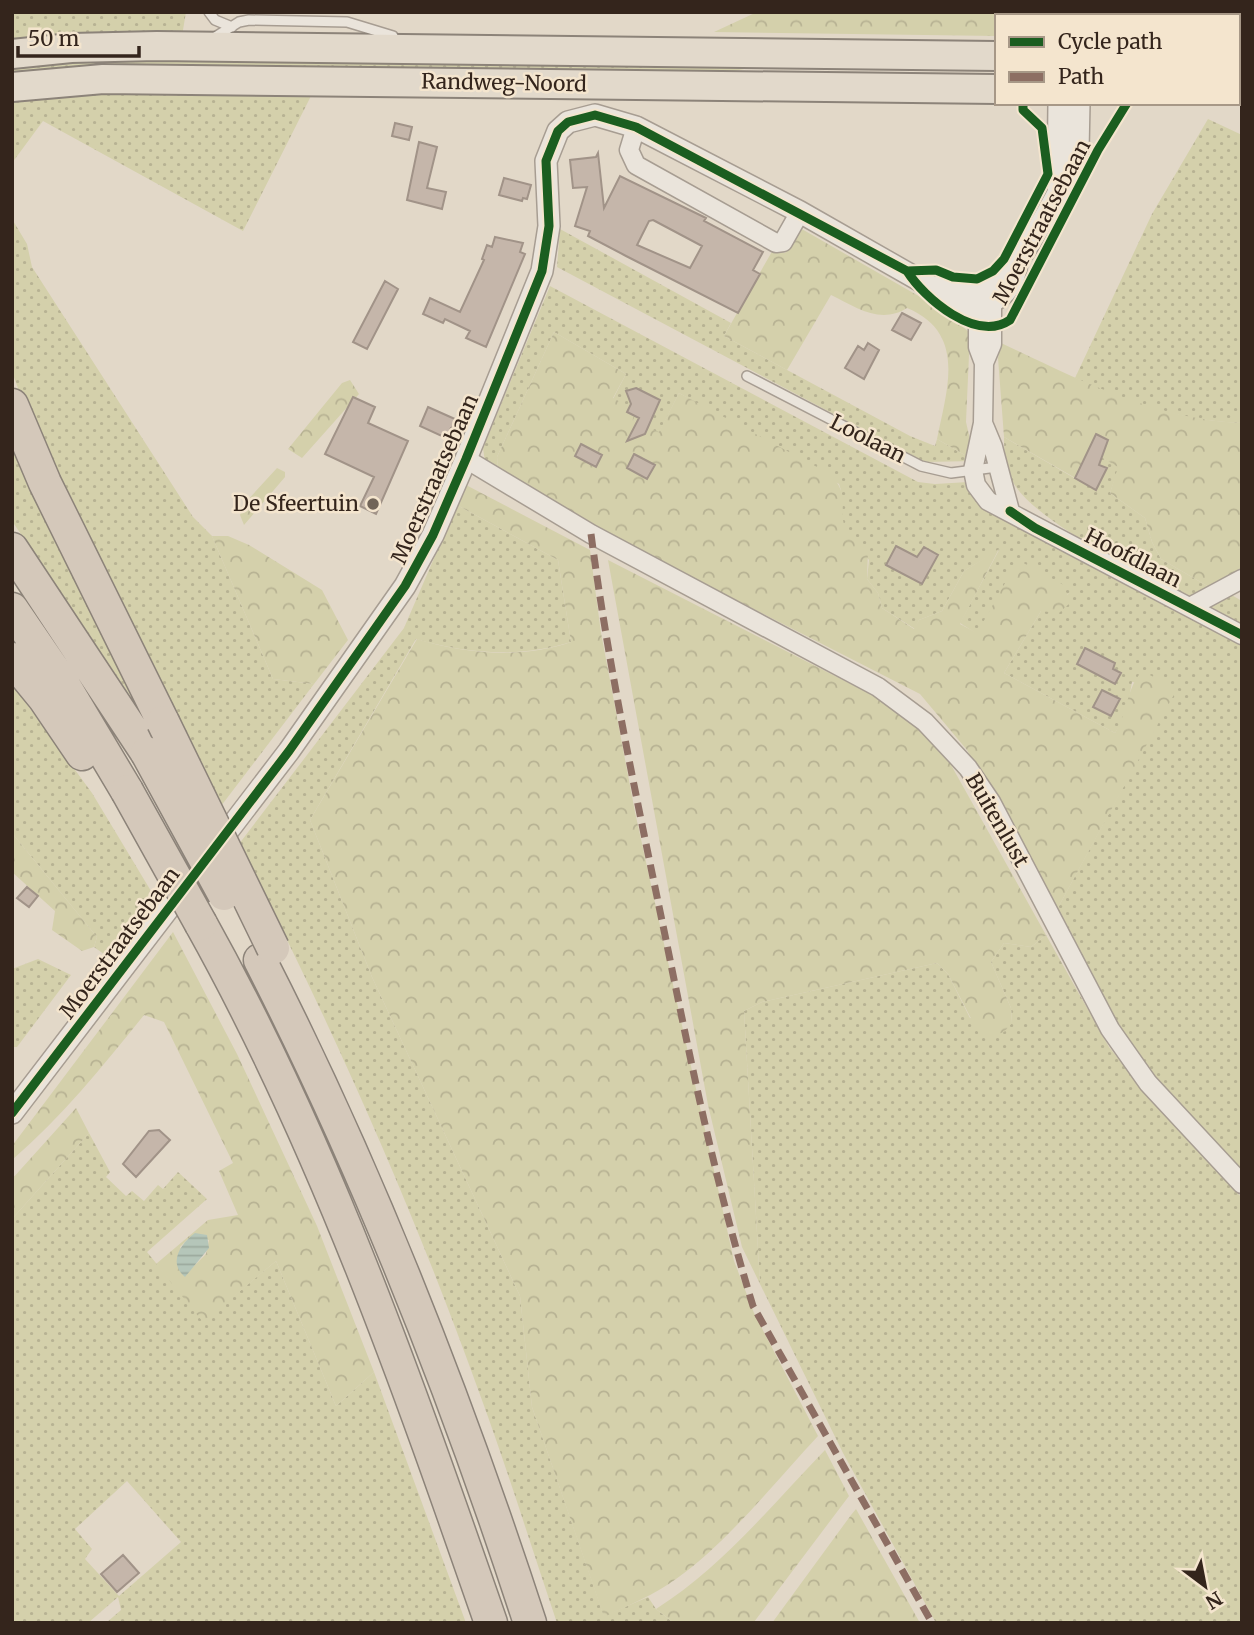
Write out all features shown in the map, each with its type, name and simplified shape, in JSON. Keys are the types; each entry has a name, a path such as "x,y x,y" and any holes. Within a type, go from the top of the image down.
{"highway":[{"path":"12,405 45,483 163,722 266,954 289,1016 374,1201 472,1452 530,1623"},
{"path":"12,549 147,753 266,954"},
{"path":"12,609 62,682 122,800"},
{"path":"12,659 122,800 201,925 235,985 344,1221 406,1377 491,1623"}],"main road":[{"name":"Randweg-Noord","path":"12,54 110,46 995,57"},
{"name":"Randweg-Noord","path":"12,88 103,79 995,89"}],"street":[{"name":"Moerstraatsebaan","path":"1058,189 1059,105"},
{"name":"Moerstraatsebaan","path":"12,1113 289,751 381,624 433,535 542,271 549,226 546,161 558,131 568,122 595,115 636,127 800,212 934,286 983,300 994,283 1017,262 1074,166 1078,151 1079,105"},
{"path":"636,127 629,150 636,165 776,243 783,242 800,212"},
{"path":"973,470 983,424 984,363 992,344 983,300"},
{"path":"983,424 1010,511"},
{"name":"Buitenlust","path":"466,459 591,534 878,687 925,722 968,768 991,802 1110,1029 1148,1083 1242,1184"},
{"name":"Hoofdlaan","path":"973,470 976,485 988,501 1242,635"},
{"name":"Hoofdlaan","path":"1190,607 1242,579"}],"lane":[{"path":"209,12 215,20 232,27"},
{"path":"199,47 249,20 336,17 397,37 423,50"},
{"name":"Loolaan","path":"747,376 921,466 951,473 997,467"}],"green space":[{"path":"12,12 186,12 182,36 12,43"},
{"path":"757,12 1016,12 995,14 995,36 714,32"},
{"path":"1090,12 1242,12 1242,26 1240,14"},
{"path":"102,54 765,65 723,73 12,75 12,60"},
{"path":"42,92 313,92 243,231 43,121 12,163 12,96"},
{"path":"1208,119 1242,135 1242,423 1198,419 1156,409 1075,378 1152,214"},
{"path":"12,219 27,244 32,267 193,517 212,536 273,679 314,684 221,806 28,415 12,372"},
{"path":"800,228 943,310 970,333 966,422 975,461 937,439 948,382 945,347 938,332 926,319 907,308 897,313 878,315 831,295 787,370 724,336 774,248 785,253"},
{"path":"560,229 731,323 724,336 910,436 935,446 937,439 975,461 924,462 557,267"},
{"path":"550,286 918,482 935,484 985,481 1012,522 1242,646 1242,1175 1144,1066 1115,1022 1054,915 1176,689 1132,682 1126,716 1115,733 1004,673 1041,611 1070,593 977,634 960,623 999,550 964,571 942,611 919,620 915,629 882,608 878,593 867,579 869,560 850,538 842,523 839,484 679,393 659,433 633,420 613,399 626,374 554,332 497,457 499,479 485,462 483,448"},
{"path":"554,332 626,374 613,398 637,411 633,420 659,432 679,393 830,474 842,494 846,530 868,551 867,579 878,593 882,608 914,629 919,620 942,611 964,571 999,549 960,624 977,633 1018,560 1062,584 1071,602 1059,613 1041,611 1004,673 1115,733 1133,685 1142,671 1177,689 1054,915 967,750 920,694 499,479 497,457"},
{"path":"1001,343 1088,383 1148,406 1210,420 1242,423 1242,570 1209,587 1161,559 1152,542 1145,518 1110,493 1118,467 1091,451 1077,479 1004,437 998,358"},
{"path":"350,380 359,394 302,458 288,449 342,383"},
{"path":"12,426 186,778 12,521"},
{"path":"1004,437 1076,479 1091,451 1119,467 1110,493 1145,518 1152,542 1161,559 1209,587 1190,597 1094,547 1046,516 1027,500 1014,484 1006,461"},
{"path":"277,468 285,472 285,477 244,525 240,515 244,504"},
{"path":"466,485 590,550 601,633 635,812 734,1261 754,1313 818,1436 732,1530 695,1565 659,1590 604,1617 532,1407 520,1296 372,977 310,820 417,639 454,648 494,652 533,651 571,642 558,560 457,505"},
{"path":"457,505 558,560 571,642 533,650 494,652 454,648 416,639 310,820 372,977 520,1296 532,1407 604,1616 648,1597 656,1609 674,1623 557,1623 489,1421 398,1183 337,1046 239,844 404,628"},
{"path":"212,536 228,536 249,545 322,590 348,640 314,684 273,679"},
{"path":"608,560 888,703 923,727 941,747 1046,935 1031,947 1004,943 991,962 1011,1008 1012,1023 1004,1032 986,1038 979,1034 948,974 937,963 762,1002 744,1011 760,1284 742,1247 708,1105"},
{"path":"1228,593 1242,601 1242,624 1205,605"},
{"path":"12,684 92,793 154,896 108,957 94,947 97,937 12,833"},
{"path":"12,833 97,937 94,947 82,951 52,930 55,911 12,872"},
{"path":"173,932 237,1054 317,1226 374,1372 336,1406 276,1261 203,1322 156,1264 208,1220 238,1215 219,1171 233,1163 164,1022 144,1015 65,1109 12,1160 12,1146","holes":["190,1237 209,1240 206,1254 193,1267 180,1247"]},
{"path":"1046,935 1109,1047 1150,1098 1242,1198 1242,1623 936,1623 843,1453 760,1284 744,1011 762,1002 937,963 948,974 970,1018 1012,1023 1011,1008 991,962 1004,943 1031,947"},
{"path":"38,959 71,975 17,1047 12,1047 12,969"},
{"path":"76,1108 89,1133 12,1219 12,1179"},
{"path":"89,1133 110,1172 106,1177 126,1196 132,1191 144,1201 158,1185 163,1189 178,1172 207,1199 147,1252 203,1321 276,1261 336,1406 374,1372 466,1623 106,1623 121,1610 118,1597 88,1623 13,1623 12,1219","holes":["127,1481 181,1542 119,1596 85,1559 92,1549 75,1529"]},
{"path":"825,1450 849,1496 754,1622 674,1623 656,1609 724,1555"},
{"path":"856,1509 920,1623 772,1623 851,1515"}],"shaded area":[{"path":"195,1233 207,1235 209,1248 185,1277 177,1266 178,1254"}],"building":[{"path":"395,123 412,127 409,140 392,136"},
{"path":"419,142 437,147 427,188 446,192 442,209 407,200"},
{"path":"598,153 604,208 620,176 706,218 704,221 763,252 753,270 760,274 738,313 588,236 590,231 575,226 587,187 573,188 570,160 596,157","holes":["653,220 702,246 690,268 637,245 649,221"]},
{"path":"504,178 531,185 527,199 523,198 522,201 499,195"},
{"path":"495,237 523,243 520,252 525,254 486,347 466,338 470,331 445,319 443,323 423,314 430,298 460,312 484,260 482,259 487,245 492,247"},
{"path":"385,281 398,289 367,349 353,342"},
{"path":"902,313 921,323 911,340 892,330"},
{"path":"868,343 879,350 864,379 845,368 858,346 864,350"},
{"path":"636,388 660,400 645,434 627,441 639,418 627,412 631,404 626,391"},
{"path":"353,397 375,407 368,423 408,441 376,514 360,506 374,477 325,454"},
{"path":"428,407 466,425 451,428 446,438 420,426"},
{"path":"1096,434 1108,440 1099,465 1107,468 1096,490 1075,478"},
{"path":"581,444 602,455 596,467 575,456"},
{"path":"634,454 655,465 647,479 627,468"},
{"path":"896,546 917,557 924,547 938,555 922,584 886,565"},
{"path":"1085,648 1115,663 1113,669 1121,673 1115,684 1077,664"},
{"path":"1102,690 1120,699 1111,716 1093,707"},
{"path":"27,887 38,896 29,907 17,898"},
{"path":"159,1130 170,1140 136,1177 123,1164 149,1131"},
{"path":"123,1555 139,1573 117,1592 101,1574"}],"marked path":[{"path":"591,534 625,738 685,1032 716,1170 753,1306 932,1623"}],"cycle path":[{"path":"907,271 936,270 953,277 977,279 993,271 1004,259 1048,174 1042,128 1023,110 1023,105"},
{"path":"12,1113 289,751 405,586 433,535 542,271 549,226 546,161 558,131 568,122 595,115 636,127 907,271 925,293 952,314 967,322 997,326 1010,320 1098,150 1126,105"},
{"path":"1010,511 1035,528 1242,635"}],"place":[{"name":"De Sfeertuin","path":"373,504"}]}
